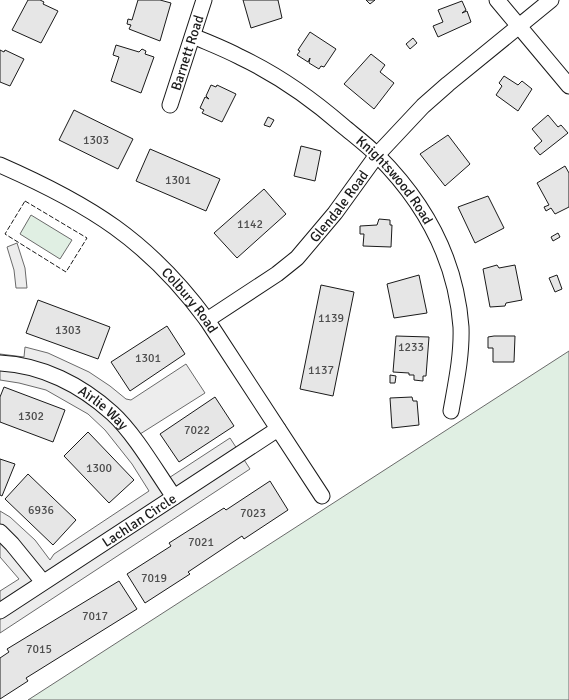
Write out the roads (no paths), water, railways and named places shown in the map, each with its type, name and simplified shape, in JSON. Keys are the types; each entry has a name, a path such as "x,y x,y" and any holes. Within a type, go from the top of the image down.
{"street":[{"name":"Barnett Road","path":"170,105 204,0"},
{"path":"497,0 569,86"},
{"name":"Glendale Road","path":"206,320 277,274 297,258 331,217 377,155 448,84 551,0"},
{"name":"Knightswood Road","path":"193,36 241,57 307,96 377,155 399,178 417,203 431,224 447,258 454,284 460,326 459,364 451,411"},
{"name":"Colbury Road","path":"0,165 67,196 102,217 126,235 168,274 206,320 322,496"},
{"name":"Airlie Way","path":"0,363 30,366 59,377 83,391 113,414 174,497"},
{"name":"Lachlan Circle","path":"0,611 278,429"},
{"path":"0,532 12,544 43,582"}]}
